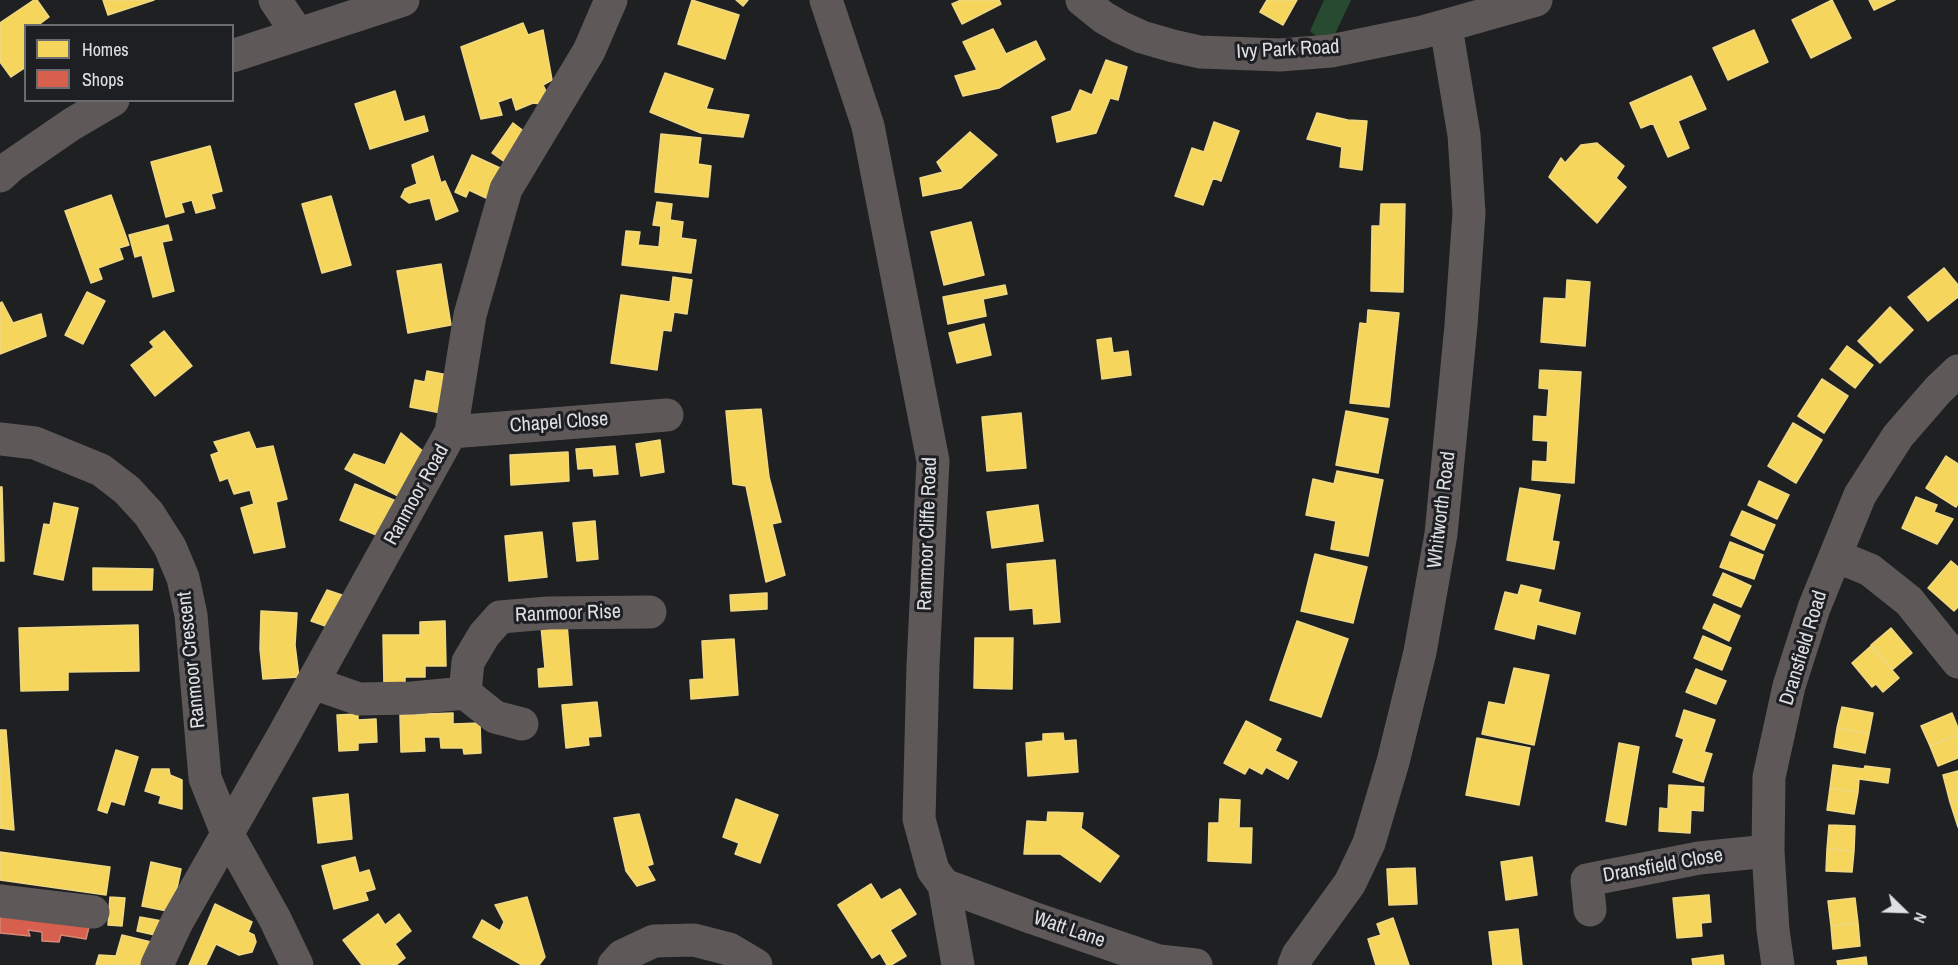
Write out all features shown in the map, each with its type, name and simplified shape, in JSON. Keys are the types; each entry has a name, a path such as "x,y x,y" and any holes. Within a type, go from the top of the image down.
{"street":[{"path":"275,0 298,34"},
{"path":"234,55 401,0"},
{"name":"Ranmoor Road","path":"157,965 177,922 313,683 451,432 470,315 503,199 521,164 589,51 611,0"},
{"name":"Ranmoor Cliffe Road","path":"826,0 868,126 933,461 923,665 919,819 933,870 945,885 958,965"},
{"name":"Ivy Park Road","path":"1082,0 1103,17 1142,37 1200,51 1242,54 1307,54 1331,51 1446,27 1536,0"},
{"name":"Whitworth Road","path":"1294,965 1298,955 1350,883 1369,843 1394,762 1420,652 1441,534 1469,213 1464,135 1446,27"},
{"path":"0,176 72,124 110,102"},
{"name":"Dransfield Road","path":"1778,965 1773,930 1768,851 1769,777 1789,686 1814,608 1860,495 1898,436 1938,390 1958,371"},
{"name":"Chapel Close","path":"451,432 667,415"},
{"name":"Ranmoor Crescent","path":"0,439 34,443 101,470 127,489 150,514 170,547 183,578 190,615 204,778 227,833 275,919 297,965"},
{"path":"1836,555 1870,570 1909,601 1958,662"},
{"name":"Ranmoor Rise","path":"465,693 468,662 484,635 500,617 548,613 650,612"},
{"path":"313,683 359,699 412,698 465,693 495,717 522,724"},
{"name":"Dransfield Close","path":"1590,909 1587,880 1699,858 1768,851"},
{"name":"Watt Lane","path":"945,885 1159,961 1195,965"},
{"path":"0,902 93,912"},
{"path":"614,965 622,956 654,940 694,940 729,949 756,965"}],"green space":[{"path":"1324,0 1351,0 1334,36 1320,39 1310,31"}],"building: Homes":[{"path":"34,0 37,0 49,17 40,24 24,24 24,68 11,77 0,62 0,23"},
{"path":"103,0 154,0 108,15"},
{"path":"692,0 739,15 725,59 678,44"},
{"path":"736,0 748,0 743,6"},
{"path":"961,0 999,0 1001,4 962,24 952,4"},
{"path":"1267,0 1297,0 1283,25 1260,12"},
{"path":"1832,0 1851,38 1811,58 1792,20"},
{"path":"1869,0 1895,0 1874,10"},
{"path":"523,23 528,35 543,30 552,80 543,85 547,93 541,104 533,103 516,110 512,97 498,102 502,115 481,119 461,47"},
{"path":"993,29 1006,54 1036,41 1045,59 999,88 963,96 955,76 977,70 963,42"},
{"path":"1754,30 1768,62 1728,80 1713,48"},
{"path":"1106,60 1127,67 1118,100 1110,98 1096,133 1057,142 1052,117 1071,111 1080,90 1092,95"},
{"path":"665,73 713,89 706,109 749,115 743,137 701,133 650,112"},
{"path":"1691,76 1706,109 1678,121 1689,148 1668,157 1653,123 1641,128 1630,103"},
{"path":"395,91 404,122 424,116 428,131 370,149 355,104"},
{"path":"1317,113 1348,120 1367,121 1362,170 1340,167 1342,147 1307,139"},
{"path":"1214,122 1239,131 1221,181 1213,178 1203,205 1175,196 1192,148 1204,152"},
{"path":"513,123 529,135 509,165 492,153"},
{"path":"970,132 997,155 961,188 923,196 920,178 943,172 937,162"},
{"path":"661,134 701,138 698,164 711,166 708,197 655,192"},
{"path":"1597,143 1624,166 1616,178 1626,187 1597,223 1549,177 1561,158 1565,163 1581,145"},
{"path":"210,146 222,191 211,194 215,208 196,213 192,200 181,203 184,212 166,217 151,162"},
{"path":"472,155 500,168 486,198 469,190 466,197 455,192"},
{"path":"433,156 441,183 445,181 458,211 436,220 430,198 409,203 401,197 405,189 417,184 412,165"},
{"path":"111,195 129,245 119,248 123,259 98,268 102,279 91,283 65,211"},
{"path":"331,196 351,265 322,273 302,204"},
{"path":"657,202 672,204 670,220 683,222 681,238 696,240 691,273 622,265 626,231 640,232 638,245 659,247 661,226 653,225"},
{"path":"1381,204 1405,204 1403,292 1371,291 1372,226 1380,226"},
{"path":"971,222 984,275 944,285 931,232"},
{"path":"168,225 172,240 162,242 174,291 153,297 142,255 135,257 129,235"},
{"path":"441,264 451,325 408,333 397,271"},
{"path":"1944,268 1958,285 1958,297 1928,321 1908,297"},
{"path":"673,277 692,280 687,314 674,312 671,331 663,330 657,370 611,363 621,295 670,302"},
{"path":"1567,280 1590,282 1585,346 1541,342 1544,298 1566,299"},
{"path":"1005,285 1007,294 983,299 986,316 948,324 943,297"},
{"path":"87,292 105,301 83,344 65,335"},
{"path":"2,302 13,323 41,314 46,336 0,354 0,303"},
{"path":"1890,307 1913,330 1880,363 1858,341"},
{"path":"1368,310 1399,313 1389,407 1350,403 1360,323 1367,324"},
{"path":"984,324 991,355 957,363 949,333"},
{"path":"164,331 192,366 155,396 131,365 154,347 150,342"},
{"path":"1111,338 1113,353 1128,351 1131,375 1102,379 1097,340"},
{"path":"1847,346 1873,365 1855,388 1830,369"},
{"path":"1540,370 1581,372 1574,483 1532,480 1533,461 1547,462 1548,441 1533,440 1534,416 1547,417 1549,389 1539,388"},
{"path":"427,371 453,376 446,414 410,407 415,380 425,382"},
{"path":"1822,379 1848,396 1824,433 1798,416"},
{"path":"761,409 769,477 781,522 772,524 785,575 766,582 746,486 733,484 726,411"},
{"path":"1346,411 1388,419 1378,473 1336,465"},
{"path":"1021,413 1026,468 987,471 982,417"},
{"path":"1793,423 1822,440 1796,483 1768,466"},
{"path":"249,432 256,449 273,446 287,499 276,502 285,547 254,553 241,508 254,504 250,490 234,494 228,478 220,481 211,455 219,452 214,442"},
{"path":"401,433 424,452 400,497 345,469 354,454 385,465"},
{"path":"660,440 664,472 641,476 636,444"},
{"path":"615,446 618,474 594,476 593,468 578,469 576,449"},
{"path":"568,452 569,481 511,485 510,455"},
{"path":"1946,456 1958,464 1958,504 1956,507 1926,488"},
{"path":"1337,471 1383,480 1368,556 1331,549 1336,521 1306,515 1313,479 1334,484"},
{"path":"1759,481 1789,495 1777,519 1748,505"},
{"path":"355,484 401,503 386,539 340,520"},
{"path":"0,487 2,487 4,561 0,561"},
{"path":"1520,488 1560,495 1552,541 1559,542 1554,569 1507,560"},
{"path":"1916,497 1937,505 1934,512 1953,519 1937,544 1902,528"},
{"path":"54,503 78,508 63,580 34,574 44,524 50,525"},
{"path":"1038,505 1043,541 992,548 987,512"},
{"path":"1742,511 1775,525 1764,550 1731,535"},
{"path":"595,521 598,559 577,561 573,523"},
{"path":"542,532 547,577 509,581 505,536"},
{"path":"1730,542 1763,555 1754,579 1720,567"},
{"path":"1315,554 1367,567 1353,623 1301,611"},
{"path":"1055,560 1060,622 1034,624 1033,608 1010,610 1007,564"},
{"path":"1951,561 1958,567 1958,607 1954,611 1928,588"},
{"path":"93,568 153,569 152,590 93,590"},
{"path":"1723,573 1751,586 1741,607 1713,595"},
{"path":"1521,585 1541,590 1538,602 1580,613 1575,634 1537,624 1534,639 1495,629 1505,592 1518,595"},
{"path":"327,590 345,596 331,628 311,621"},
{"path":"767,593 767,609 731,611 730,595"},
{"path":"1714,604 1740,616 1729,641 1703,628"},
{"path":"261,611 297,613 295,645 299,677 263,679 260,649"},
{"path":"445,621 446,666 425,666 425,677 405,677 405,685 384,686 383,635 420,635 420,622"},
{"path":"1297,621 1348,639 1321,717 1270,700"},
{"path":"567,624 572,685 539,687 538,669 545,668 541,626"},
{"path":"138,625 139,671 68,672 68,690 21,691 19,628"},
{"path":"1891,628 1912,653 1892,670 1871,645"},
{"path":"1703,636 1731,648 1722,670 1694,658"},
{"path":"975,638 1013,638 1012,689 974,688"},
{"path":"734,639 738,695 691,699 690,680 704,679 702,641"},
{"path":"1871,646 1899,678 1883,692 1876,684 1872,687 1852,663"},
{"path":"1514,668 1549,675 1534,745 1482,734 1489,702 1505,705"},
{"path":"1696,669 1726,681 1716,704 1686,692"},
{"path":"597,702 601,736 588,737 589,745 566,748 562,705"},
{"path":"1842,707 1873,713 1869,734 1837,728"},
{"path":"1684,710 1715,720 1704,752 1712,754 1703,782 1673,772 1684,739 1676,736"},
{"path":"453,713 453,724 480,723 481,753 464,754 463,748 441,748 440,737 424,737 425,751 401,752 400,715"},
{"path":"1952,713 1958,728 1958,735 1930,746 1921,726"},
{"path":"358,714 358,720 376,719 377,742 358,743 358,750 339,751 337,715"},
{"path":"1246,721 1281,739 1275,751 1297,762 1288,779 1266,767 1262,774 1249,767 1245,774 1224,763"},
{"path":"1837,728 1869,734 1865,753 1834,747"},
{"path":"0,730 6,730 14,830 0,828"},
{"path":"1063,733 1064,741 1076,740 1078,772 1028,776 1026,743 1043,741 1043,734"},
{"path":"1958,735 1958,758 1938,766 1930,746"},
{"path":"1477,738 1530,748 1519,805 1466,795"},
{"path":"1619,743 1639,747 1626,825 1606,821"},
{"path":"116,750 138,757 124,805 111,801 107,813 98,810"},
{"path":"1833,765 1864,769 1865,766 1890,769 1888,783 1859,779 1858,792 1830,788"},
{"path":"152,769 169,769 170,775 182,780 182,809 159,803 161,796 145,791"},
{"path":"1958,771 1958,799 1950,802 1943,775"},
{"path":"1669,785 1704,787 1703,811 1691,810 1690,833 1659,831 1660,808 1668,809"},
{"path":"1830,788 1858,792 1854,814 1827,810"},
{"path":"348,794 352,839 318,843 313,798"},
{"path":"736,799 778,815 760,863 735,854 739,843 723,837"},
{"path":"1220,799 1240,800 1239,828 1252,828 1251,863 1208,861 1209,823 1219,823"},
{"path":"1958,799 1958,827 1950,802"},
{"path":"1048,812 1083,813 1081,828 1119,856 1100,882 1060,854 1024,854 1027,821 1047,822"},
{"path":"639,814 653,864 647,866 655,880 637,886 626,871 614,818"},
{"path":"1829,825 1855,826 1854,851 1827,849"},
{"path":"1827,849 1854,851 1852,872 1826,871"},
{"path":"0,852 110,867 106,895 0,880"},
{"path":"355,857 359,873 369,870 375,889 365,892 368,900 334,909 322,866"},
{"path":"1532,857 1537,895 1506,900 1501,862"},
{"path":"151,862 181,869 172,912 142,906"},
{"path":"1415,868 1417,904 1389,905 1387,869"},
{"path":"871,884 881,900 900,889 916,914 890,930 906,956 891,965 887,965 880,953 872,958 838,905"},
{"path":"1709,895 1711,922 1701,923 1702,936 1677,938 1673,898"},
{"path":"110,897 125,898 122,926 108,925"},
{"path":"527,897 545,957 539,965 522,965 473,937 482,920 500,931 504,922 495,905"},
{"path":"1855,898 1858,923 1831,926 1828,901"},
{"path":"215,904 252,922 248,932 254,935 256,942 252,952 239,955 216,944 206,965 189,965"},
{"path":"378,914 385,925 399,914 411,931 395,944 405,958 396,965 362,965 343,940"},
{"path":"140,917 162,921 159,936 137,931"},
{"path":"1393,918 1409,965 1376,965 1368,939 1381,935 1377,924"},
{"path":"1858,923 1860,946 1833,949 1831,926"},
{"path":"1518,929 1522,965 1493,965 1489,932"},
{"path":"122,935 151,942 145,965 96,965 99,955 116,956"},
{"path":"1723,955 1724,965 1693,965 1692,959"},
{"path":"1866,957 1867,965 1838,965 1837,961"}],"building: Shops":[{"path":"0,909 91,919 86,939 61,935 59,942 42,941 42,932 28,930 30,936 0,933"}]}
